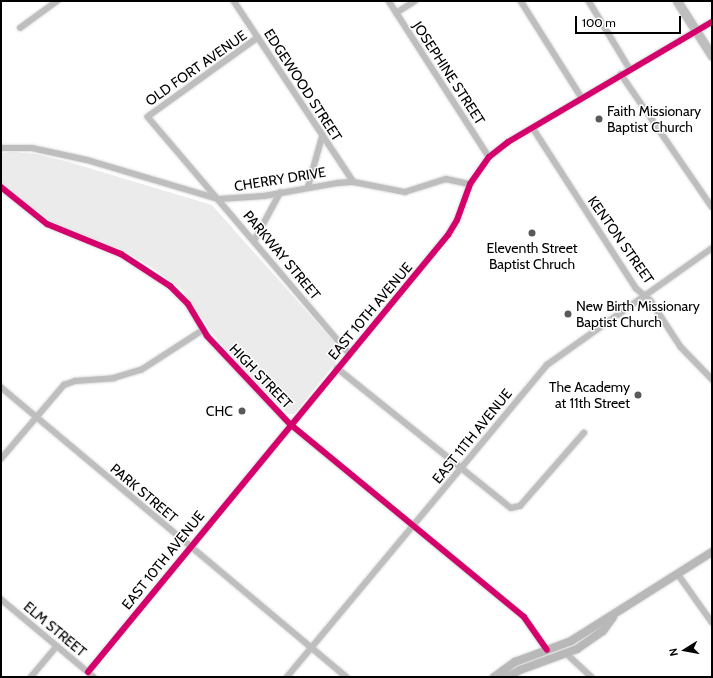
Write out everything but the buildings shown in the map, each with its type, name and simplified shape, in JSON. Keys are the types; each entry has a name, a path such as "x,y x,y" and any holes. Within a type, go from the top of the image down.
{"main road":[{"path":"677,1 712,56"}],"street":[{"path":"20,28 57,1"},
{"name":"EDGEWOOD STREET","path":"234,1 322,137 354,182"},
{"name":"JOSEPHINE STREET","path":"389,1 489,157"},
{"path":"396,13 415,1"},
{"path":"521,1 582,98"},
{"path":"590,1 630,69"},
{"name":"EAST 10TH AVENUE","path":"88,672 290,424 448,235 457,220 470,184 489,157 508,142 621,74 712,22"},
{"name":"OLD FORT AVENUE","path":"149,117 149,115 258,38"},
{"path":"621,74 712,207"},
{"name":"PARKWAY STREET","path":"149,117 349,353"},
{"name":"KENTON STREET","path":"533,128 636,288 644,294 681,346 712,379"},
{"path":"308,186 322,137"},
{"name":"CHERRY DRIVE","path":"1,148 32,148 87,160 219,199 280,193 308,186 354,182 405,192 446,179 470,184"},
{"name":"HIGH STREET","path":"1,186 47,224 72,236 103,245 156,274 188,304 203,330 290,424 524,617 547,650"},
{"path":"254,241 280,193"},
{"name":"EAST 11TH AVENUE","path":"287,677 547,365 644,294 712,248"},
{"path":"1,459 35,416 64,385 75,381 114,378 141,370 203,330"},
{"path":"337,368 511,508 516,509 584,433"},
{"name":"PARK STREET","path":"1,387 190,547 347,677"},
{"path":"494,677 515,662 571,641 597,623 614,616 712,552"},
{"path":"678,574 712,622"},
{"name":"ELM STREET","path":"1,599 94,677"},
{"path":"507,677 566,653 603,631 614,616"},
{"path":"31,677 57,646"},
{"path":"566,653 592,677"}],"shaded area":[{"path":"14,152 36,154 69,162 212,205 340,349 340,357 294,414 288,414 244,371 212,333 182,290 154,269 122,250 56,225 28,206 1,182 1,153"}],"cycle path":[{"path":"88,672 448,235 457,220 470,184 489,157 508,142 712,22"},
{"path":"1,187 47,224 121,254 170,286 188,304 207,336 290,424 524,617 547,650"}],"place":[{"name":"Faith Missionary Baptist Church","path":"599,119"},
{"name":"Eleventh Street Baptist Chruch","path":"532,233"},
{"name":"New Birth Missionary Baptist Church","path":"568,314"},
{"name":"The Academy at 11th Street","path":"638,395"},
{"name":"CHC","path":"242,411"}]}
